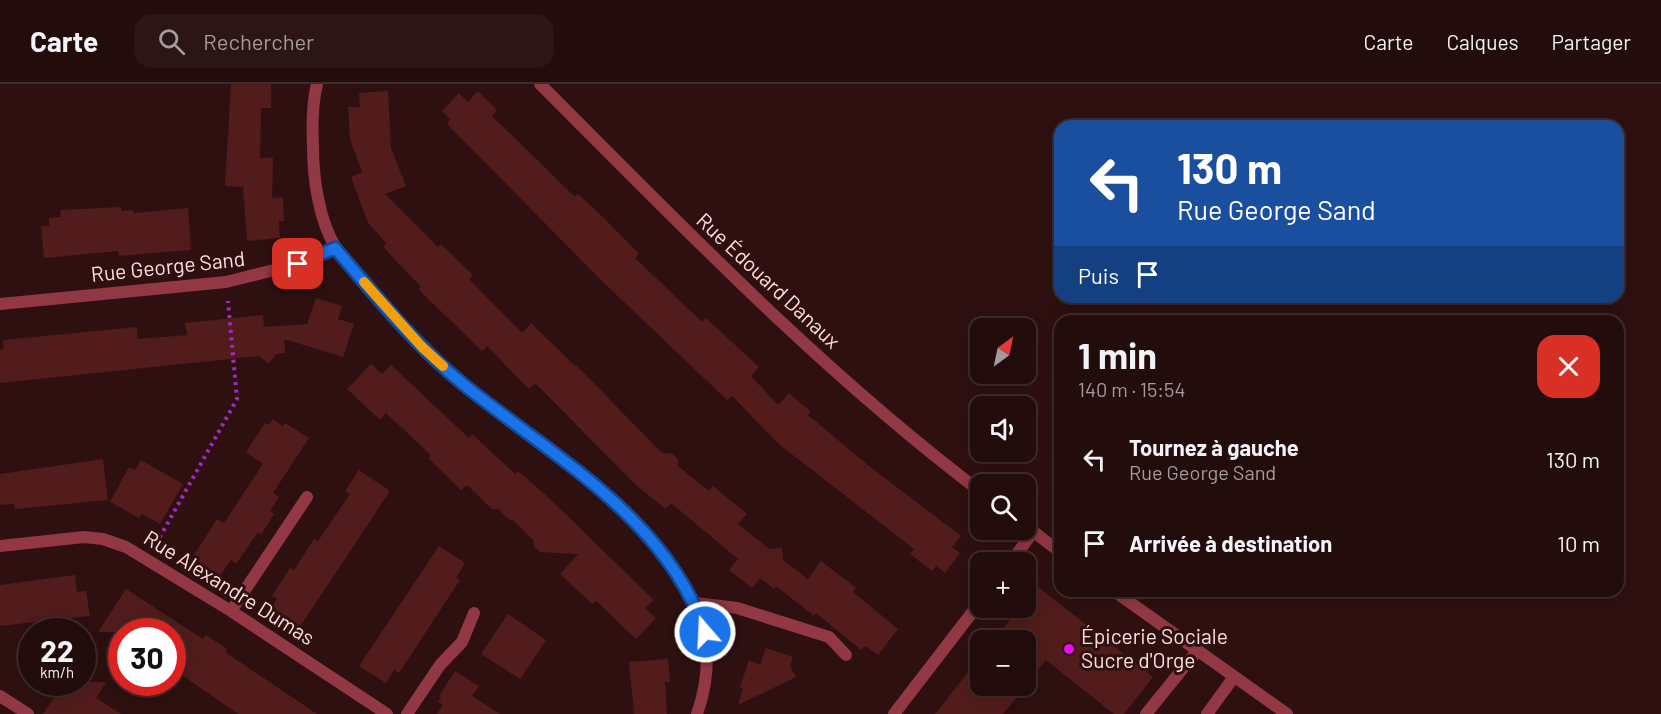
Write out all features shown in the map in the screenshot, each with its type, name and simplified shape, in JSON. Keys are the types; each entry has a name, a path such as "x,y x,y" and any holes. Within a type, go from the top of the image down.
{"street":[{"path":"317,84 312,133 313,175 335,248 430,354 463,384 555,452 632,520 668,559 695,603 705,632 706,665 703,697 698,714"},
{"name":"Rue Édouard Danaux","path":"540,84 747,291 910,438 970,484"},
{"name":"Rue George Sand","path":"0,304 226,282 298,264 335,248"},
{"path":"231,611 307,497"},
{"path":"1036,534 1054,547"},
{"name":"Rue Alexandre Dumas","path":"0,546 84,537 103,539 126,546 231,611 387,714"},
{"path":"1122,597 1287,714"},
{"path":"695,603 737,608 829,637 846,655"},
{"path":"407,714 440,665 462,642 474,614"},
{"path":"894,714 970,615"},
{"path":"1146,714 1197,651"},
{"path":"1207,714 1234,677"},
{"path":"0,696 28,714"}],"path":[{"path":"148,558 237,399 226,282"}],"building":[{"path":"231,84 271,84 271,108 261,108 260,158 273,158 272,198 283,197 284,221 279,221 280,238 247,241 243,187 225,186"},
{"path":"388,91 391,148 406,186 385,194 438,247 441,244 473,275 469,279 522,333 531,323 576,365 656,447 664,454 671,453 678,459 678,466 709,491 713,486 747,514 738,524 769,549 782,548 783,560 808,579 821,561 856,588 853,592 898,629 878,655 865,646 861,650 816,613 814,616 776,586 774,589 760,578 752,588 729,570 738,559 671,503 666,509 637,486 535,383 529,389 487,346 482,351 419,290 421,287 383,247 386,243 368,223 351,177 362,172 350,139 348,107 360,107 359,93"},
{"path":"478,91 497,110 492,116 575,197 578,194 604,218 639,254 635,258 702,322 706,318 759,367 751,376 778,405 789,393 811,412 808,415 869,466 961,536 952,547 960,553 945,573 936,566 932,571 910,554 914,549 780,445 732,396 727,400 603,282 447,124 450,119 442,111 459,93 468,102"},
{"path":"121,207 121,211 133,210 134,213 188,208 191,250 119,256 118,251 44,258 41,226 49,226 49,218 61,217 60,210"},
{"path":"316,298 342,306 338,319 354,324 343,357 284,339 285,353 276,354 269,364 259,356 0,383 0,350 4,349 3,340 137,327 138,339 187,335 185,323 263,315 264,327 307,324"},
{"path":"371,364 382,374 391,365 469,438 472,434 515,474 518,471 549,498 654,600 645,608 656,618 636,639 596,601 592,604 560,574 578,554 540,552 534,547 534,541 513,520 511,521 498,509 492,509 467,485 461,490 428,458 431,455 386,413 380,420 347,389"},
{"path":"273,419 283,426 285,423 309,438 273,493 279,497 270,511 274,514 261,535 258,532 236,564 231,560 220,576 192,558 217,519 224,523 263,464 246,452 265,423 269,425"},
{"path":"103,459 108,500 15,509 14,504 0,505 0,474"},
{"path":"141,460 183,484 160,524 142,514 139,518 110,502 129,467 135,470"},
{"path":"359,470 390,491 299,628 270,610 277,599 272,596 290,568 294,570 314,539 318,541 350,494 345,491"},
{"path":"439,546 465,563 456,578 460,580 399,673 394,670 386,683 359,666"},
{"path":"75,575 77,592 86,591 90,616 18,618 18,624 0,626 0,585"},
{"path":"1036,587 1153,677 1124,714 1114,714 1046,660 1036,672 1036,630 1001,630 1012,618 1036,618"},
{"path":"126,589 171,618 108,618 108,632 98,632"},
{"path":"508,614 546,640 520,679 481,654"},
{"path":"186,628 203,639 206,635 227,649 225,652 317,714 238,714 186,678"},
{"path":"766,648 793,657 790,666 796,677 738,705 743,688 740,687 749,660 760,665"},
{"path":"668,659 670,682 665,682 667,714 634,714 629,662"},
{"path":"970,670 970,696 1018,696 1003,714 935,714"},
{"path":"455,671 479,686 472,696 500,714 437,714 443,705 438,702 441,697 439,696"},
{"path":"96,682 106,682 96,698 121,714 43,714 55,696 96,696"}],"slow traffic":[{"path":"364,282 422,347 443,366"}],"place":[{"name":"Épicerie Sociale Sucre d'Orge","path":"1069,649"}],"route":[{"path":"298,264 335,248 422,347 463,384 555,452 632,520 668,559 695,603 705,632"}]}
